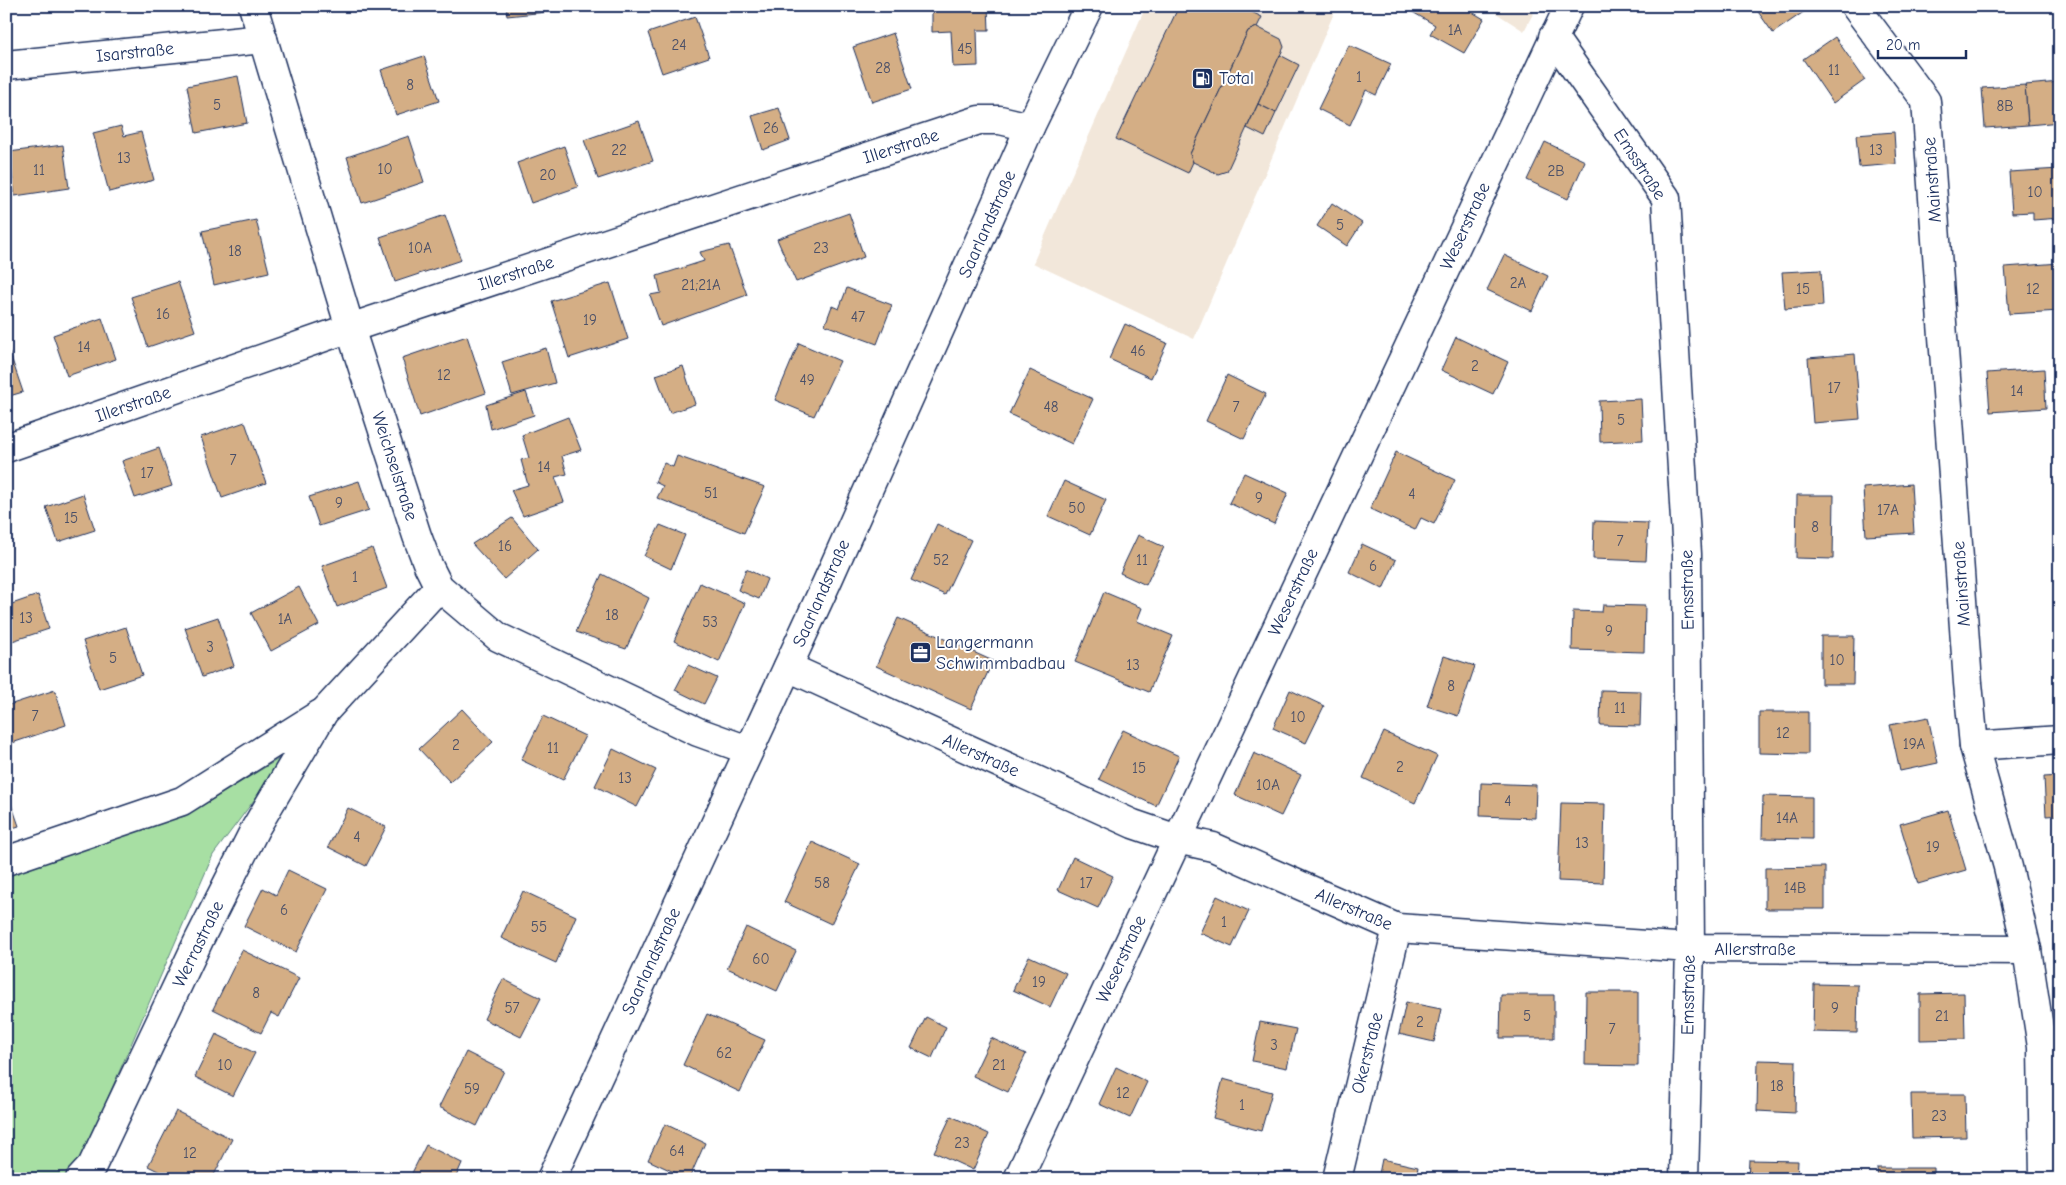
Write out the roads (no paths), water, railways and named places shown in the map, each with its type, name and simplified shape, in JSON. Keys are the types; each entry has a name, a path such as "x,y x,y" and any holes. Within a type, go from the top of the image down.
{"street":[{"name":"Weichselstraße","path":"253,6 350,328 417,536 439,587 498,637 698,732 748,750"},
{"name":"Saarlandstraße","path":"550,1179 788,667 1030,127 1089,6"},
{"name":"Weserstraße","path":"1018,1179 1569,6"},
{"name":"Mainstraße","path":"1855,6 1926,102 1967,673 1974,746 2008,867 2027,950 2042,1046 2044,1179"},
{"name":"Emsstraße","path":"1554,37 1666,198 1688,554 1690,948 1684,1179"},
{"name":"Isarstraße","path":"6,65 264,39"},
{"name":"Illerstraße","path":"6,448 350,328 979,120 1000,120 1030,127"},
{"name":"Werrastraße","path":"80,1179 92,1166 194,950 255,829 324,712 439,587"},
{"name":"Allerstraße","path":"788,667 1133,824 1177,839 1214,847 1397,928 1690,948 2027,950"},
{"name":"Werrastraße","path":"6,862 182,801 324,712"},
{"path":"1974,746 2060,740"},
{"name":"Okerstraße","path":"1337,1179 1397,928"}],"place":[{"name":"Total","path":"1203,78"},
{"name":"Langermann Schwimmbadbau","path":"920,652"}]}
